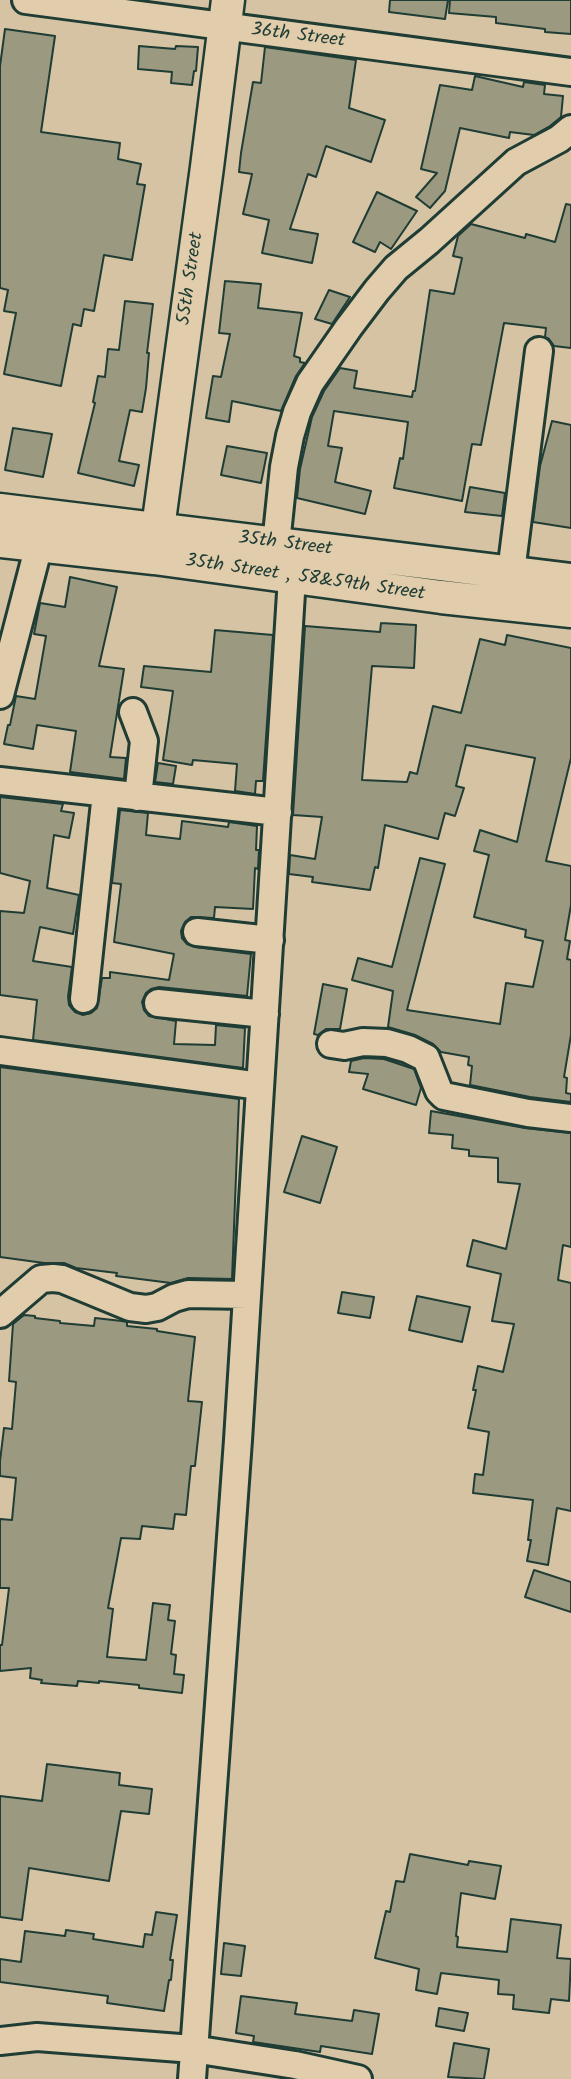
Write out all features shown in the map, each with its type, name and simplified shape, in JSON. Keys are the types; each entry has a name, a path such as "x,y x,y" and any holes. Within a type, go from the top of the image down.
{"main road":[{"name":"55th Street","path":"156,544 208,167 226,14"},
{"path":"0,510 41,530"},
{"name":"35th Street , 58&59th Street","path":"41,530 156,544 292,577 571,611"},
{"path":"0,541 41,530"},
{"name":"35th Street","path":"156,544 276,544 571,580"}],"street":[{"name":"36th Street","path":"26,0 226,14 571,72"},
{"path":"276,544 290,436 310,383 396,268 429,242 516,162 559,139 571,129"},
{"path":"511,572 539,351"},
{"path":"0,695 41,530"},
{"path":"192,2079 238,1440 292,577"},
{"path":"133,712 144,741 138,797"},
{"path":"0,781 278,812"},
{"path":"84,999 106,793"},
{"path":"197,932 270,940"},
{"path":"158,1003 265,1014"},
{"path":"331,1044 344,1046 363,1042 387,1043 408,1049 426,1058 444,1097 571,1118"},
{"path":"0,1051 260,1086"},
{"path":"1,1319 41,1279 62,1279 130,1307 146,1309 188,1294 247,1295"},
{"path":"0,2040 37,2037 193,2049 254,2057 341,2077"}],"building":[{"path":"390,0 448,0 445,19 389,12"},
{"path":"450,0 571,0 571,34 496,23 496,17 449,13"},
{"path":"5,29 55,36 41,132 120,143 118,159 141,164 137,184 145,185 132,260 104,255 94,311 84,309 81,326 73,324 61,386 4,374 16,313 4,311 8,290 0,288 0,66"},
{"path":"139,46 175,49 176,46 198,47 192,85 171,83 172,72 138,69"},
{"path":"265,47 356,60 349,108 385,120 371,162 326,146 316,177 308,174 290,229 318,234 312,263 262,253 269,220 243,214 252,174 239,172 241,153 253,82 261,83"},
{"path":"475,76 523,87 524,82 545,85 544,94 563,96 561,117 534,135 510,132 509,138 460,128 445,191 430,208 416,197 437,173 421,169 440,85 472,90"},
{"path":"377,192 417,211 391,249 380,242 375,252 353,242"},
{"path":"566,204 571,205 571,348 554,346 545,337 546,328 504,323 481,445 472,444 462,501 394,488 400,458 403,459 408,422 334,411 328,446 342,448 335,482 371,491 365,514 297,498 300,469 312,417 324,391 340,368 357,371 354,388 412,397 430,290 454,294 462,258 453,256 458,236 471,224 525,238 526,234 555,242"},
{"path":"225,281 261,284 258,308 302,313 294,356 305,363 296,376 281,411 232,401 229,422 206,418 213,376 221,377 230,334 219,333"},
{"path":"329,290 350,297 332,324 315,319"},
{"path":"125,301 153,304 142,412 130,410 119,461 139,465 134,486 78,473 95,403 98,376 105,377 108,349 119,350"},
{"path":"552,421 571,425 571,528 533,522 540,466"},
{"path":"13,428 52,434 43,477 5,470"},
{"path":"227,446 267,453 261,483 221,475"},
{"path":"470,487 505,493 502,516 465,512"},
{"path":"70,577 117,587 99,666 124,669 110,757 126,758 124,779 70,772 76,731 37,725 33,749 4,744 16,696 35,699 46,636 34,634 40,603 65,607"},
{"path":"381,623 416,625 414,668 372,666 362,780 407,782 410,772 417,774 433,706 461,713 480,639 505,645 507,635 571,648 571,758 546,861 571,866 571,905 565,940 570,941 567,959 571,960 571,1035 564,1077 567,1078 566,1093 571,1094 571,1102 470,1085 472,1066 468,1065 469,1057 441,1052 433,1044 415,1035 388,1027 393,991 352,980 358,958 392,967 420,858 445,864 407,1010 500,1024 506,983 533,987 543,941 525,937 526,930 474,917 489,855 474,851 480,830 517,842 535,758 466,745 456,786 464,788 455,816 445,813 438,839 385,825 378,868 375,867 370,890 312,882 313,877 289,874 290,855 315,859 322,817 293,815 305,626 380,632"},
{"path":"215,630 273,635 263,781 256,781 255,794 235,791 237,764 193,760 192,765 163,760 173,691 141,687 144,666 211,672"},
{"path":"158,763 176,766 173,784 155,782"},
{"path":"0,797 63,804 61,811 74,813 69,838 54,835 47,888 79,895 73,934 40,927 33,961 72,967 69,1005 75,1012 83,1015 97,1008 102,978 110,978 110,972 169,980 174,954 114,942 121,884 112,883 120,810 148,813 146,835 180,839 182,821 228,827 229,822 257,826 256,850 259,850 258,869 255,868 253,909 215,907 214,918 191,917 181,931 187,944 195,947 251,954 247,996 159,987 146,993 142,1002 149,1016 176,1021 174,1044 215,1045 216,1025 245,1028 243,1068 33,1040 37,1000 0,995 0,911 24,913 30,881 0,873"},
{"path":"323,984 347,989 340,1029 326,1029 318,1035 314,1034"},
{"path":"364,1058 384,1059 414,1069 421,1088 416,1105 363,1089 368,1074 349,1072 351,1061"},
{"path":"0,1067 239,1099 232,1279 188,1278 171,1283 116,1276 117,1273 76,1268 64,1263 0,1257"},
{"path":"431,1111 525,1128 571,1133 571,1247 563,1245 558,1280 571,1283 571,1511 557,1508 548,1565 527,1561 533,1500 473,1493 475,1474 483,1475 489,1432 468,1428 478,1366 503,1372 514,1324 492,1321 501,1274 467,1266 473,1240 506,1249 520,1184 498,1182 498,1158 469,1156 469,1150 452,1148 453,1135 429,1133"},
{"path":"302,1136 337,1147 320,1203 284,1192"},
{"path":"342,1292 374,1297 370,1318 338,1313"},
{"path":"417,1296 470,1307 462,1342 409,1330"},
{"path":"24,1315 60,1323 94,1326 95,1318 122,1321 127,1322 127,1326 195,1337 188,1401 202,1402 186,1515 175,1514 173,1529 142,1526 140,1539 121,1538 108,1608 113,1609 107,1657 146,1660 153,1603 170,1605 168,1620 175,1621 171,1654 176,1655 174,1674 184,1675 182,1693 99,1681 78,1681 77,1686 41,1683 42,1680 30,1678 31,1668 0,1671 0,1645 9,1588 0,1588 0,1519 12,1520 16,1478 0,1476 0,1461 4,1428 12,1429 16,1382 9,1381 13,1324"},
{"path":"534,1570 571,1582 571,1612 525,1597"},
{"path":"47,1764 120,1773 119,1785 152,1789 149,1814 121,1811 109,1881 29,1868 22,1920 0,1917 0,1796 42,1801"},
{"path":"410,1854 468,1865 469,1861 501,1866 495,1899 461,1893 457,1947 507,1952 511,1919 561,1925 557,1958 571,1959 569,2001 551,1999 549,2013 513,2009 514,1995 498,1994 499,1980 441,1973 437,1994 416,1990 419,1969 375,1958 386,1911 390,1912 396,1881 404,1882"},
{"path":"156,1912 177,1915 170,1960 173,1960 171,1980 164,2011 107,2003 108,1996 0,1982 0,1959 21,1962 25,1931 65,1936 66,1930 94,1934 93,1939 143,1947 145,1934 152,1935"},
{"path":"224,1943 245,1946 241,1976 221,1974"},
{"path":"241,1996 297,2003 295,2014 352,2021 354,2010 379,2014 372,2054 321,2046 320,2052 253,2042 254,2036 236,2033"},
{"path":"439,2008 468,2013 464,2031 436,2026"},
{"path":"454,2043 489,2049 484,2079 448,2077"}]}
